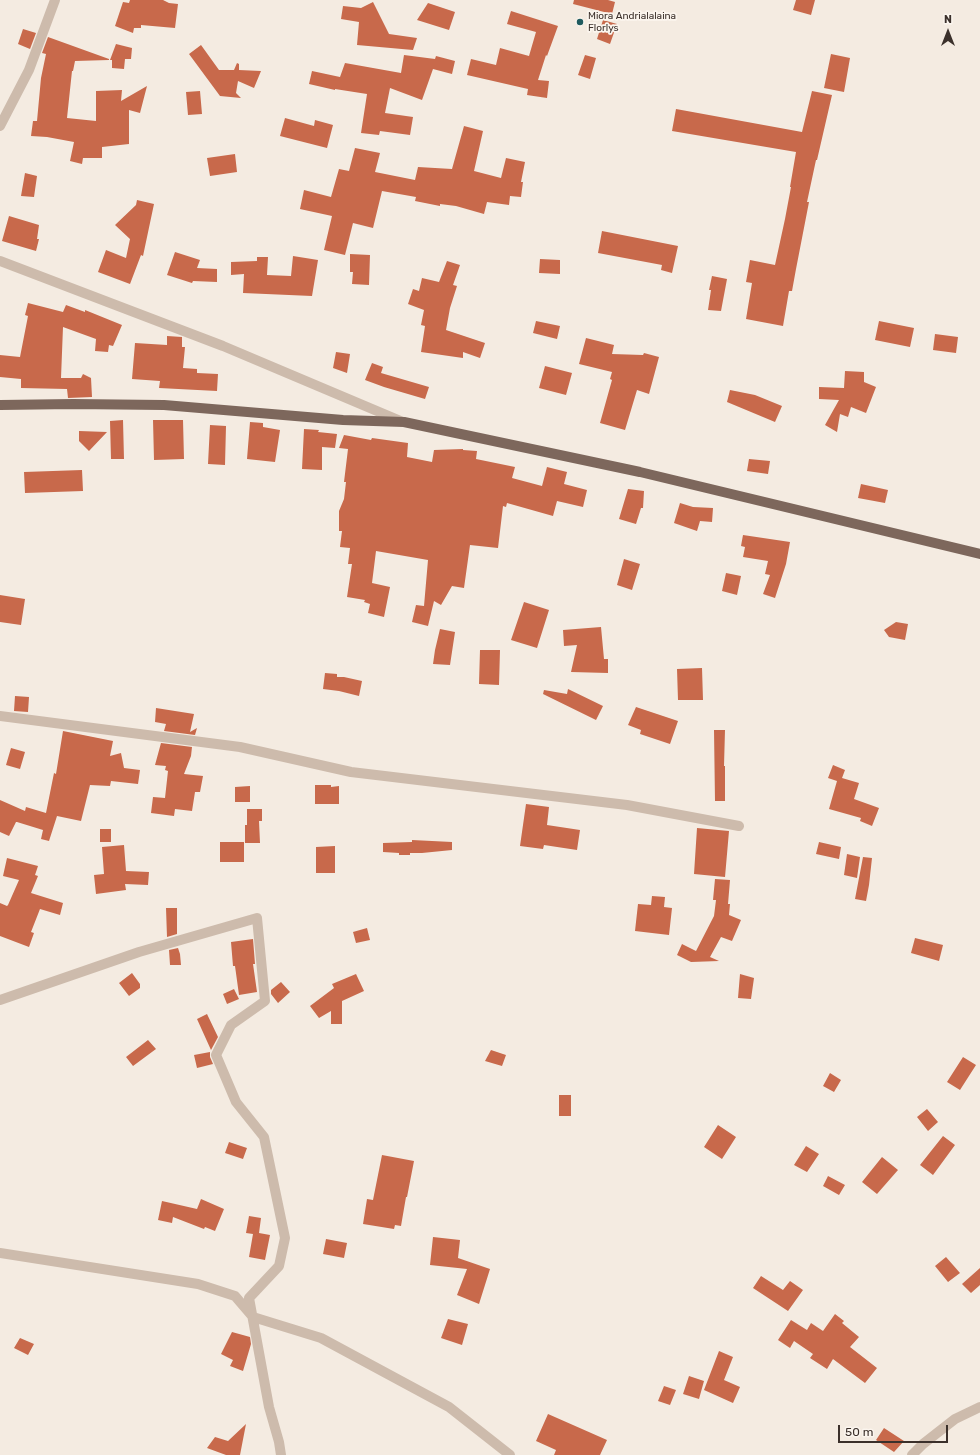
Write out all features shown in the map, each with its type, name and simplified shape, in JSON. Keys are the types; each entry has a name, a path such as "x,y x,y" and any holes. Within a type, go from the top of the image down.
{"main road":[{"path":"0,405 164,405 344,420 404,422 640,472 980,554"}],"street":[{"path":"0,126 29,70 55,0"},
{"path":"0,261 222,346 404,422"},
{"path":"0,716 240,747 351,772 627,805 739,826"},
{"path":"0,1000 140,952 257,918 265,1001 231,1025 216,1055 236,1102 264,1137 285,1238 279,1266 250,1298 269,1407 279,1442 281,1455"},
{"path":"0,1253 198,1284 235,1296 254,1317 321,1338 449,1407 510,1455"},
{"path":"912,1455 923,1444 956,1419 980,1407"}],"building":[{"path":"130,0 163,0 169,3 178,4 175,28 141,25 141,28 134,28 133,33 115,26 123,2 129,3"},
{"path":"574,0 608,0 615,2 612,14 573,4"},
{"path":"796,0 815,0 811,15 793,10"},
{"path":"373,2 389,34 417,38 413,50 357,45 359,22 341,19 343,6 361,8"},
{"path":"428,3 455,12 449,30 417,20"},
{"path":"511,11 558,26 538,80 549,81 547,98 527,95 528,89 467,75 471,59 496,65 500,48 529,56 536,32 507,24"},
{"path":"603,20 617,24 610,44 597,39"},
{"path":"23,29 36,33 30,49 18,44"},
{"path":"48,37 109,59 75,61 72,71 67,118 96,121 96,91 122,90 121,101 147,86 140,113 129,110 129,144 102,147 102,158 83,158 82,164 70,161 74,142 47,137 31,136 33,121 37,121 41,78 46,54 42,53"},
{"path":"116,44 132,48 131,59 125,59 124,69 112,68 112,60 110,60"},
{"path":"201,45 219,70 234,70 237,63 239,64 239,70 261,71 254,88 238,81 236,93 241,98 220,96 189,54"},
{"path":"831,54 850,58 844,92 824,88"},
{"path":"404,55 435,59 436,56 455,61 452,74 433,69 422,100 390,88 385,113 413,117 410,135 380,131 379,135 361,133 367,94 335,90 309,84 312,71 340,77 345,63 401,73"},
{"path":"585,55 596,58 590,79 578,75"},
{"path":"200,91 202,114 188,115 186,92"},
{"path":"812,91 832,95 807,202 809,202 792,291 789,291 783,326 746,319 752,283 746,282 750,260 775,265 791,187 796,152 672,131 676,109 802,132"},
{"path":"285,118 314,126 315,120 333,125 327,148 280,136"},
{"path":"464,126 483,131 474,171 501,178 506,158 525,162 521,182 523,182 521,197 510,196 509,205 487,202 484,214 456,206 440,204 440,206 415,201 416,197 382,191 373,228 353,223 345,255 324,250 332,216 300,209 304,190 331,197 339,169 349,171 355,148 380,153 375,172 415,180 418,167 452,169"},
{"path":"235,154 237,172 210,176 207,158"},
{"path":"25,173 37,176 34,197 21,196"},
{"path":"137,200 154,204 143,256 141,255 130,284 98,272 106,250 126,258 130,239 115,225 136,205"},
{"path":"9,216 39,225 37,239 39,239 36,251 2,241"},
{"path":"602,231 678,246 672,273 661,270 662,265 598,253"},
{"path":"175,252 200,260 197,268 217,269 217,282 193,281 192,283 167,275"},
{"path":"350,254 370,255 369,285 352,284 353,272 350,272"},
{"path":"293,256 318,260 312,296 243,293 244,274 231,275 231,262 257,261 257,257 268,257 267,275 291,276"},
{"path":"540,259 560,260 560,274 539,273"},
{"path":"447,261 460,265 453,285 457,286 450,308 446,330 485,343 480,358 463,352 463,358 421,352 425,326 421,325 424,310 408,304 413,289 419,291 422,278 439,282"},
{"path":"712,276 727,279 721,311 708,310 711,290 709,290"},
{"path":"28,303 63,312 66,305 85,312 85,310 122,325 113,346 109,345 108,352 95,351 96,339 63,327 61,378 81,378 83,374 91,378 92,397 68,398 67,389 21,388 21,379 0,377 0,355 20,357 28,316 25,315"},
{"path":"536,321 560,326 557,339 533,333"},
{"path":"879,321 914,328 910,347 875,340"},
{"path":"935,334 958,337 956,353 933,350"},
{"path":"167,336 182,337 182,347 185,347 183,368 197,369 197,373 218,374 217,391 159,388 160,381 132,379 135,343 167,345"},
{"path":"586,338 614,345 612,354 643,355 644,353 659,357 649,394 637,390 625,430 600,423 612,380 610,379 612,372 579,364"},
{"path":"336,352 350,354 347,373 333,368"},
{"path":"372,363 383,367 381,373 429,387 425,399 365,380"},
{"path":"545,366 572,373 566,395 539,388"},
{"path":"845,371 864,372 864,382 876,387 866,413 851,407 848,417 840,414 837,432 825,425 839,400 819,399 819,387 844,388"},
{"path":"730,390 755,395 782,406 775,422 727,402"},
{"path":"123,420 124,459 111,459 110,421"},
{"path":"153,420 183,420 184,459 154,460"},
{"path":"250,422 263,423 263,427 280,430 275,462 247,459"},
{"path":"210,425 226,426 225,465 208,464"},
{"path":"304,429 319,430 318,432 337,434 335,448 322,447 322,470 302,469"},
{"path":"79,431 107,432 89,451 79,441"},
{"path":"344,435 371,440 372,438 408,443 407,457 432,462 434,450 463,449 477,451 476,459 515,467 512,478 542,486 547,467 567,472 564,484 587,490 583,507 557,501 553,516 507,503 506,507 503,506 498,548 470,545 464,588 452,586 441,605 434,601 428,626 412,622 416,605 424,606 428,560 376,551 372,583 390,587 384,617 368,613 370,604 364,602 365,600 347,597 352,564 348,564 350,548 340,547 342,531 339,531 339,511 344,499 346,482 344,482 348,449 339,448"},
{"path":"749,459 770,461 768,474 747,471"},
{"path":"82,470 83,491 25,493 24,472"},
{"path":"861,484 888,490 885,503 858,498"},
{"path":"628,489 644,491 643,508 641,508 636,524 619,519"},
{"path":"680,503 693,507 713,508 712,522 700,521 697,531 674,523"},
{"path":"743,535 790,542 786,564 775,598 763,594 770,575 765,574 768,561 743,557 745,547 741,546"},
{"path":"624,559 640,564 632,590 617,585"},
{"path":"726,573 741,576 737,595 722,591"},
{"path":"0,595 25,599 21,625 0,622"},
{"path":"524,602 549,610 537,648 511,640"},
{"path":"896,622 908,624 905,640 889,637 884,630"},
{"path":"601,627 604,659 608,659 608,673 571,672 577,645 564,646 563,630"},
{"path":"440,629 455,632 450,665 433,664"},
{"path":"480,650 500,650 499,685 479,684"},
{"path":"702,668 703,700 678,700 677,669"},
{"path":"325,673 337,674 337,677 362,681 359,696 323,689"},
{"path":"568,689 603,706 596,720 543,694 544,690 567,694"},
{"path":"15,696 29,697 28,712 14,711"},
{"path":"636,707 678,721 670,744 640,734 641,730 628,725"},
{"path":"156,708 194,714 190,732 197,728 195,735 164,731 166,724 155,722"},
{"path":"714,730 725,730 725,801 715,801"},
{"path":"63,731 113,741 110,756 121,753 124,768 140,770 138,784 111,781 110,786 90,785 81,821 57,816 49,841 41,839 43,830 17,822 9,836 0,832 0,800 25,811 26,807 46,813 54,773 56,774"},
{"path":"161,743 192,747 191,756 184,774 203,776 200,792 195,792 192,811 175,809 174,816 151,813 153,797 165,798 168,771 165,770 166,766 155,765"},
{"path":"11,748 25,752 20,769 6,765"},
{"path":"833,765 845,770 842,778 859,783 854,799 879,808 872,826 860,821 861,818 829,809 837,781 828,778"},
{"path":"315,785 331,785 331,787 339,786 339,804 315,804"},
{"path":"250,786 250,802 235,802 235,787"},
{"path":"526,804 549,807 547,825 580,830 577,850 544,845 543,849 520,846"},
{"path":"247,809 262,809 262,821 259,821 260,843 245,843"},
{"path":"697,828 729,831 725,877 694,874"},
{"path":"100,829 111,829 111,842 100,842"},
{"path":"412,840 452,842 452,850 410,853 410,855 399,855 399,853 383,852 383,843 412,842"},
{"path":"220,842 244,842 244,862 220,862"},
{"path":"819,842 841,847 839,859 816,854"},
{"path":"124,845 126,871 149,872 148,885 125,884 126,890 96,894 94,875 104,874 102,847"},
{"path":"335,846 335,873 316,873 316,847"},
{"path":"847,854 860,857 857,878 844,875"},
{"path":"863,857 872,858 866,901 855,899"},
{"path":"7,858 38,866 35,875 38,876 31,893 63,903 60,915 40,909 31,932 34,933 29,947 0,936 0,903 7,906 8,905 19,880 3,876"},
{"path":"715,879 730,880 728,904 730,904 729,915 741,920 732,941 721,937 710,957 719,961 691,962 677,955 682,944 696,951 714,916 716,900 713,900"},
{"path":"652,896 665,897 664,907 672,908 669,935 635,931 638,904 651,905"},
{"path":"166,908 177,908 177,934 167,937"},
{"path":"367,928 370,940 356,943 353,932"},
{"path":"915,938 943,945 939,961 911,953"},
{"path":"253,939 255,964 253,964 257,992 239,995 235,966 233,966 231,942"},
{"path":"178,948 181,965 170,965 169,950"},
{"path":"132,973 140,984 140,988 129,996 119,983"},
{"path":"356,974 364,991 342,1001 342,1024 331,1024 331,1011 319,1018 310,1006 334,988 332,984"},
{"path":"740,974 754,978 751,999 738,998"},
{"path":"281,982 290,992 278,1003 271,994 271,990"},
{"path":"234,989 239,999 227,1004 223,994"},
{"path":"207,1014 218,1037 211,1050 197,1019"},
{"path":"148,1040 156,1049 133,1066 126,1057"},
{"path":"491,1050 506,1055 502,1066 485,1061"},
{"path":"210,1052 210,1057 213,1064 197,1068 194,1055"},
{"path":"963,1057 976,1065 960,1090 947,1082"},
{"path":"830,1073 841,1080 834,1092 823,1086"},
{"path":"559,1095 571,1095 571,1116 559,1116"},
{"path":"927,1109 938,1122 928,1131 917,1117"},
{"path":"718,1125 736,1137 722,1159 704,1147"},
{"path":"943,1136 955,1145 933,1175 920,1165"},
{"path":"229,1142 247,1148 243,1159 225,1153"},
{"path":"806,1146 819,1154 807,1172 794,1165"},
{"path":"382,1155 414,1161 401,1226 395,1225 394,1229 363,1224 367,1199 373,1200"},
{"path":"882,1157 898,1170 877,1194 862,1182"},
{"path":"828,1176 845,1185 839,1195 823,1186"},
{"path":"201,1199 224,1209 215,1231 205,1227 204,1229 173,1217 172,1223 158,1220 162,1201 197,1209"},
{"path":"249,1216 261,1218 259,1233 270,1235 265,1260 249,1257 253,1234 246,1233"},
{"path":"433,1237 460,1240 458,1258 490,1269 479,1304 457,1295 467,1269 430,1265"},
{"path":"326,1239 347,1243 344,1258 323,1254"},
{"path":"946,1257 960,1273 948,1282 935,1266"},
{"path":"980,1268 980,1285 971,1293 962,1284"},
{"path":"761,1276 783,1290 790,1281 803,1290 788,1311 753,1288"},
{"path":"835,1314 844,1321 842,1323 859,1337 850,1347 877,1368 865,1383 833,1359 827,1369 810,1358 813,1354 794,1341 790,1348 778,1340 791,1320 807,1330 811,1323 823,1331"},
{"path":"448,1319 468,1324 462,1345 441,1338"},
{"path":"232,1332 250,1337 251,1344 243,1371 230,1366 233,1360 221,1354"},
{"path":"20,1338 34,1344 28,1355 14,1348"},
{"path":"719,1351 733,1357 724,1380 740,1387 733,1403 704,1390"},
{"path":"689,1376 704,1381 699,1399 683,1394"},
{"path":"664,1386 676,1390 670,1405 658,1401"},
{"path":"548,1414 607,1440 600,1455 554,1455 556,1450 536,1441"},
{"path":"246,1424 240,1455 226,1455 207,1448 215,1437 228,1441"},
{"path":"884,1428 904,1441 894,1452 876,1440"}],"place":[{"name":"Miora Andrialalaina Florlys","path":"580,22"}]}
